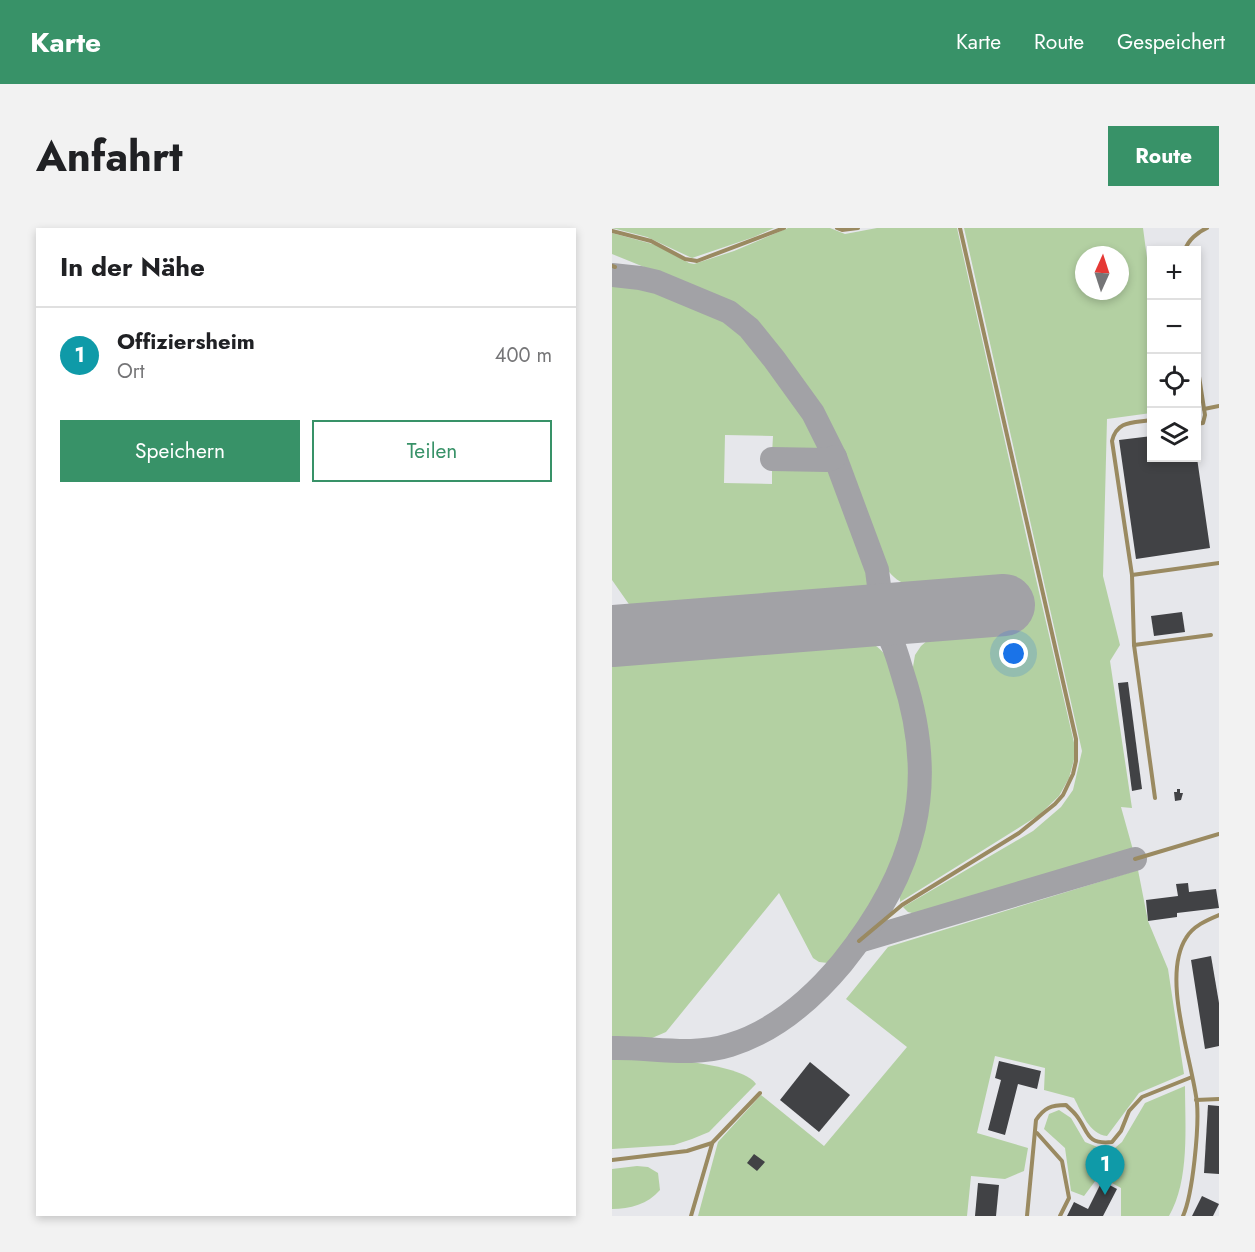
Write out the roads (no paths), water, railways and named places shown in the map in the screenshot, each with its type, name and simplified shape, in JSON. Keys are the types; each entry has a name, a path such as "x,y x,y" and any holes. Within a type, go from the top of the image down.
{"lane":[{"path":"612,231 651,241 685,259 697,261 784,228"},
{"path":"837,228 842,230 858,228"},
{"path":"859,941 902,905 1019,833 1045,813 1069,785 1076,761 1074,731 960,228"},
{"path":"1186,246 1199,232 1208,228"},
{"path":"1201,387 1205,416 1201,423"},
{"path":"1204,409 1219,406"},
{"path":"1147,421 1124,424 1114,432 1112,441 1132,575 1134,645 1155,798"},
{"path":"1132,575 1219,563"},
{"path":"1134,645 1211,635"},
{"path":"1135,859 1219,834"},
{"path":"1183,1216 1190,1190 1197,1134 1196,1100 1177,996 1177,961 1186,937 1203,922 1219,915"},
{"path":"1027,1216 1037,1132 1036,1120 1043,1110 1053,1105 1066,1105 1077,1116 1089,1137 1100,1143 1112,1142 1121,1131 1129,1112 1142,1097 1192,1077"},
{"path":"690,1216 712,1143 760,1093"},
{"path":"1196,1100 1219,1099"},
{"path":"1037,1132 1062,1161 1069,1198 1060,1216"},
{"path":"612,1160 687,1151 712,1143"}],"place":[{"name":"Offiziersheim","path":"1105,1195"}]}
